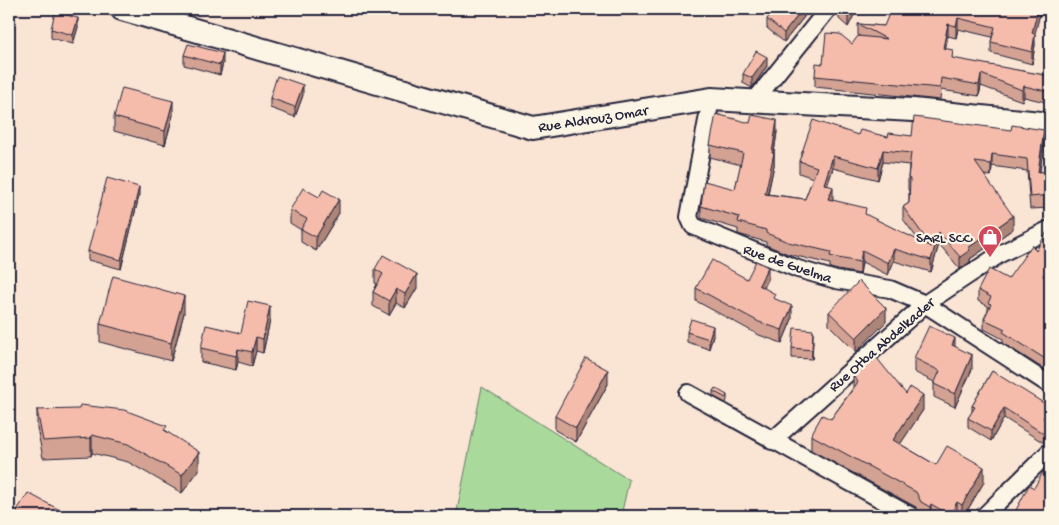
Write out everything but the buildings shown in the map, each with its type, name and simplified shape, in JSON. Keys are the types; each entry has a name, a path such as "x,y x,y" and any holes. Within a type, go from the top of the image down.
{"street":[{"name":"Rue Aldrouz Omar","path":"122,9 533,128 711,99 913,110 1050,124"},
{"path":"755,100 828,9"},
{"name":"Rue de Guelma","path":"711,99 689,217 693,226 798,269 836,280 890,289 925,304 1050,385"},
{"name":"Rue Otba Abdelkader","path":"772,441 925,304 1000,254 1050,229"},
{"path":"688,393 911,516"},
{"path":"984,516 1050,451"}],"green space":[{"path":"482,387 629,480 621,516 456,516"}],"place":[{"name":"SARL SCC","path":"990,258"}]}
